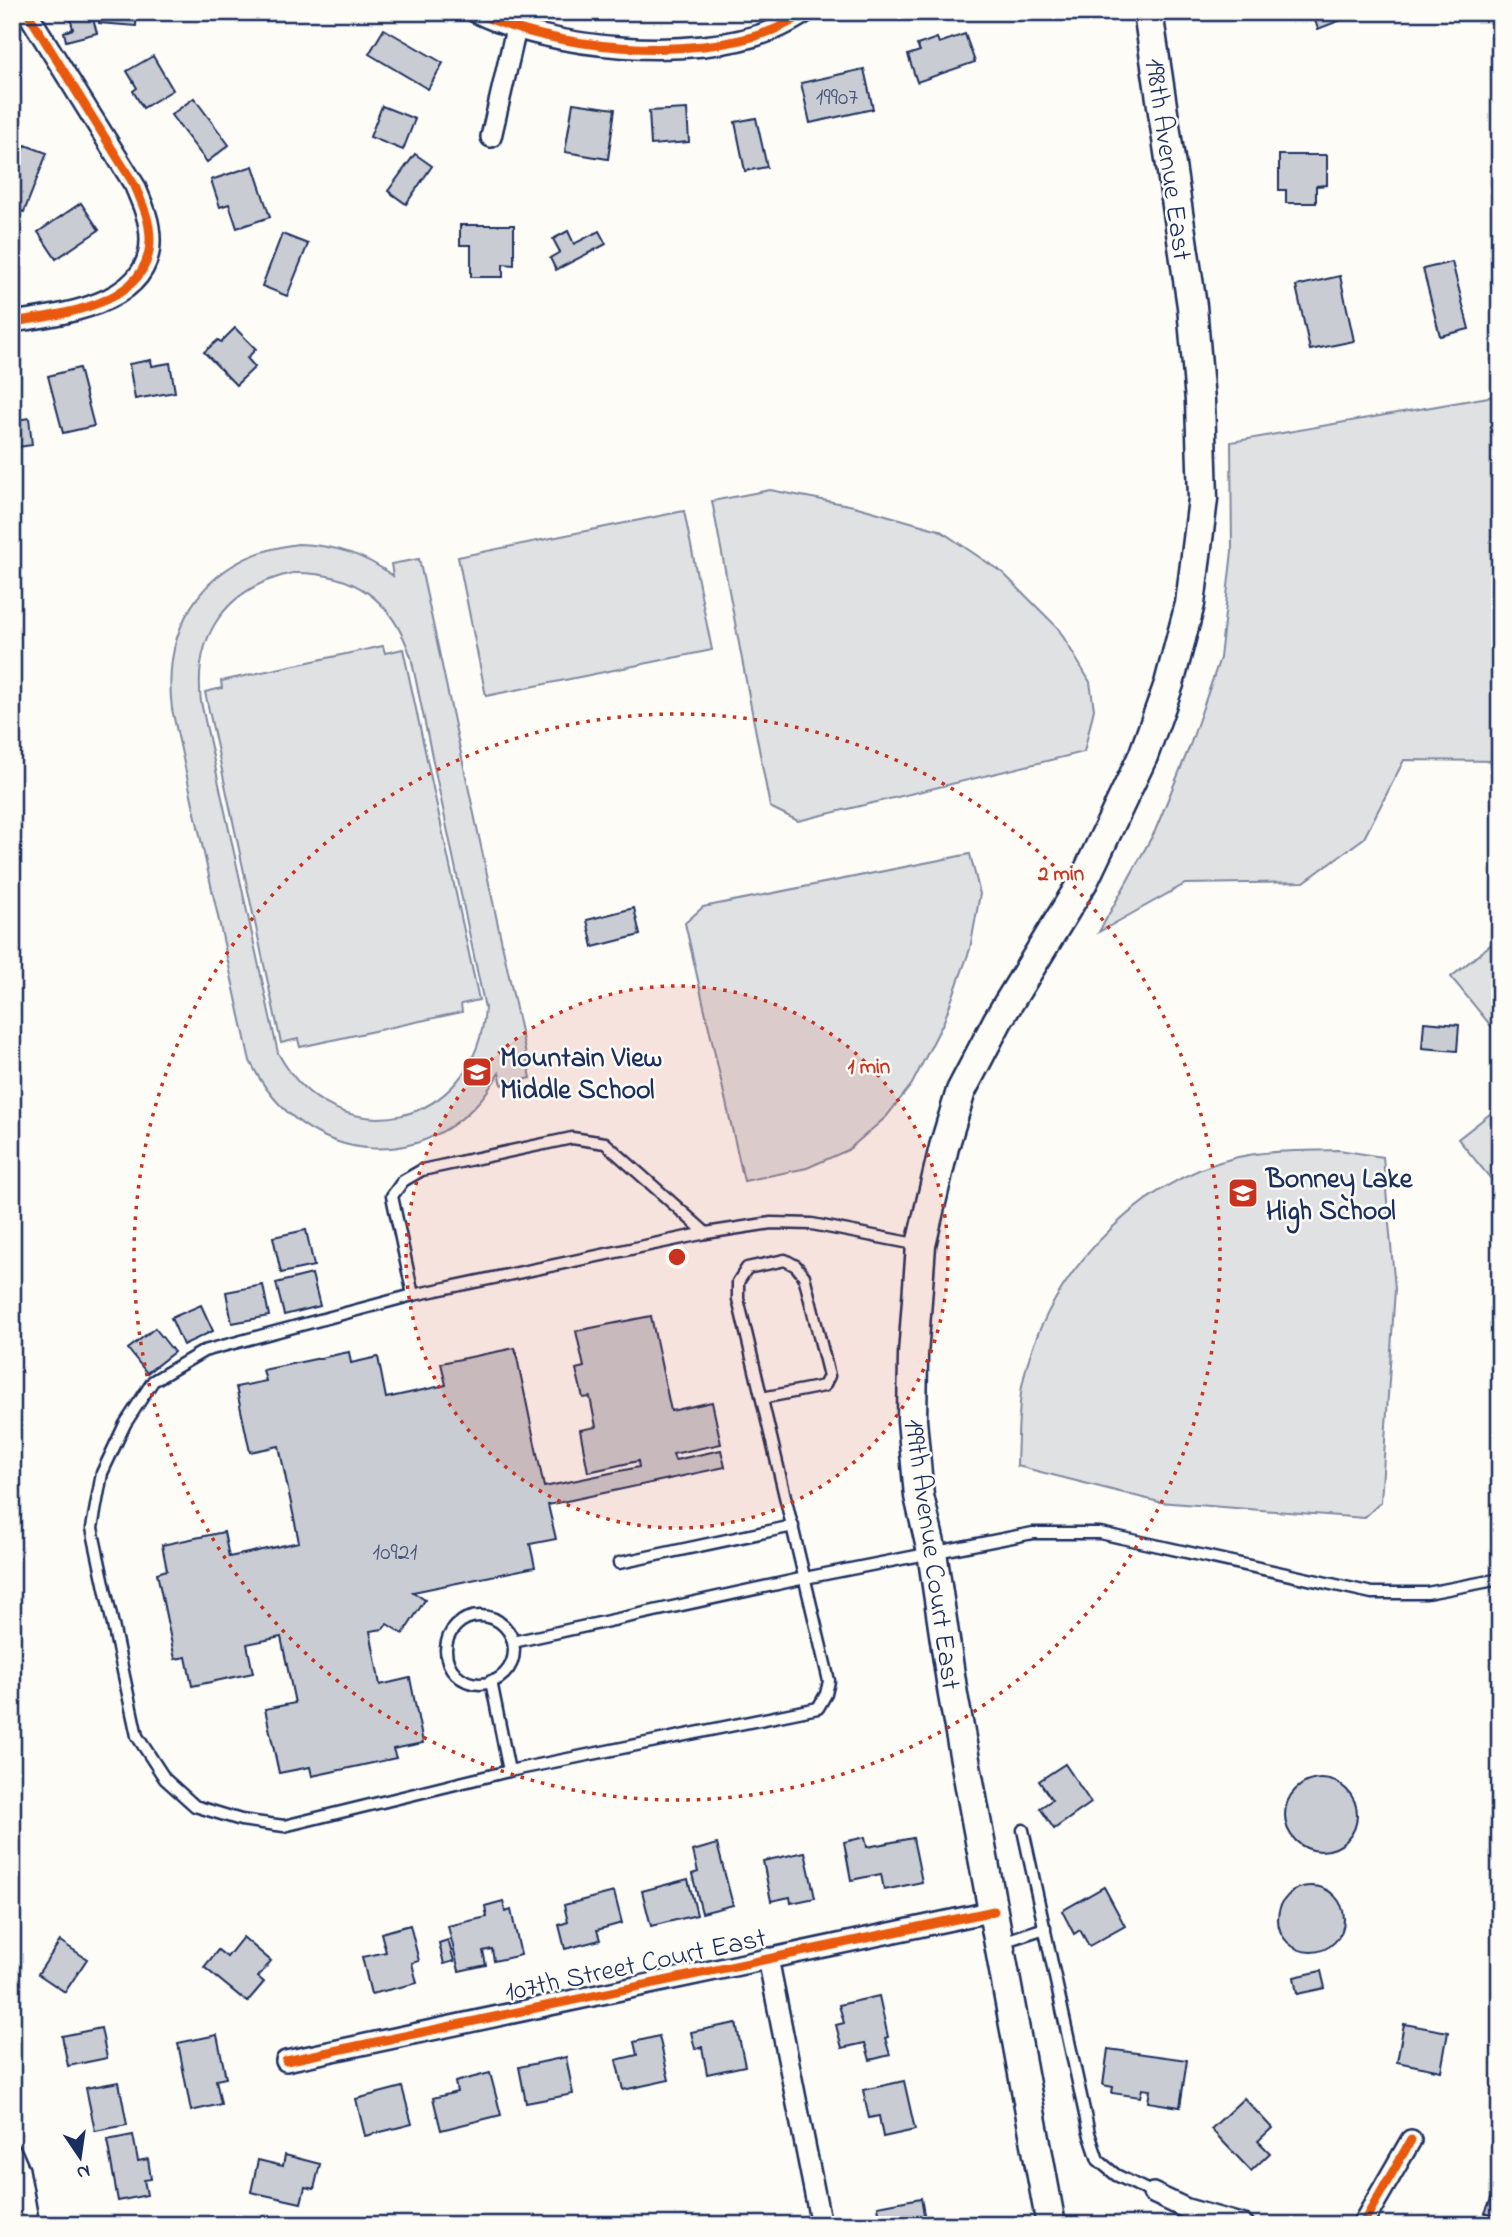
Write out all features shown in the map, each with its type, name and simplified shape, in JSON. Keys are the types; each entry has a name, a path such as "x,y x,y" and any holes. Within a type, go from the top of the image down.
{"main road":[{"name":"198th Avenue East","path":"1148,12 1192,306"},
{"name":"199th Avenue Court East","path":"1051,2225 953,1695 932,1552 919,1496 912,1420 913,1355 921,1245 944,1147 961,1091 998,1020 1084,880 1143,756 1170,684 1190,604 1203,499 1203,448 1192,306"}],"street":[{"path":"12,322 80,309 118,295 141,274 150,243 147,216 135,186 27,12"},
{"path":"475,12 516,29 593,46 664,47 708,44 750,37 771,31 806,12"},
{"path":"491,137 516,29"},
{"name":"107th Street Court East","path":"286,2061 994,1911"},
{"path":"768,1958 821,2225"},
{"path":"1362,2225 1411,2140"},
{"path":"12,2154 19,2170 29,2225"},
{"path":"1153,2193 1186,2209 1244,2225"}],"lane":[{"path":"413,1296 392,1196 403,1181 422,1170 572,1138 605,1143 706,1233"},
{"path":"762,1398 824,1386 829,1376 804,1276 796,1266 785,1260 747,1268 738,1282 738,1299 829,1681 826,1694 818,1707 509,1771 284,1826 241,1821 195,1805 165,1779 137,1736 92,1528 102,1473 125,1424 153,1381 204,1351 413,1296 706,1233 771,1223 812,1224 921,1245"},
{"path":"1500,1382 1500,1445"},
{"path":"619,1563 793,1526"},
{"path":"513,1642 805,1578 1033,1534 1100,1533 1372,1593 1427,1593 1500,1579"},
{"path":"483,1616 502,1624 513,1642 511,1663 505,1672 491,1681 477,1684 457,1675 446,1657 448,1637 462,1620 483,1616"},
{"path":"491,1681 509,1771"},
{"path":"1023,1830 1089,2133 1098,2161 1116,2175 1153,2193"},
{"path":"1000,1942 1045,1928"}],"shaded area":[{"path":"1500,395 1500,761 1404,760 1364,838 1304,882 1185,884 1099,932 1155,831 1189,748 1220,658 1232,551 1231,442"},
{"path":"770,490 854,506 939,530 1003,573 1058,628 1090,682 1094,709 1084,752 798,821 770,807 712,501"},
{"path":"684,511 712,650 486,696 458,557"},
{"path":"298,544 324,546 360,556 393,576 391,564 419,559 531,1078 502,1085 499,1073 473,1108 442,1132 408,1145 372,1148 336,1141 303,1124 273,1097 250,1061 172,709 171,677 175,648 184,621 198,598 216,578 239,562 267,551","holes":["293,573 315,574 352,584 368,593 393,619 411,657 485,1008 476,1049 457,1081 431,1103 400,1116 366,1117 333,1108 303,1086 278,1053 201,702 203,655 209,635 219,617 233,602 270,580"]},
{"path":"383,646 385,653 403,649 479,1000 461,1004 462,1012 300,1047 298,1039 281,1043 205,692 222,688 221,681"},
{"path":"970,854 980,894 970,949 944,1021 912,1084 886,1117 848,1150 807,1168 744,1181 685,923 703,907"},
{"path":"1500,937 1500,1037 1451,977"},
{"path":"1500,1106 1500,1190 1458,1139"},
{"path":"1339,1150 1383,1157 1395,1289 1381,1502 1364,1518 1159,1502 1017,1466 1022,1386 1032,1348 1049,1310 1071,1275 1098,1242 1129,1213 1163,1188 1200,1170 1250,1155"}],"building":[{"path":"91,12 97,33 66,41 64,32 73,29 69,13"},
{"path":"100,12 137,12 136,26 99,23"},
{"path":"1312,12 1347,12 1349,17 1318,29"},
{"path":"384,29 443,63 428,89 369,54"},
{"path":"965,34 975,62 917,82 908,55 920,51 917,45 937,38 939,43"},
{"path":"153,56 173,90 143,108 133,91 137,88 127,71"},
{"path":"864,69 873,109 810,123 801,83"},
{"path":"194,98 229,145 207,162 171,115"},
{"path":"573,103 615,109 608,159 565,152"},
{"path":"382,106 415,119 403,150 370,137"},
{"path":"687,109 689,142 651,145 649,111"},
{"path":"756,118 767,167 745,171 735,122"},
{"path":"25,145 47,153 24,212 12,208 12,180"},
{"path":"415,154 432,166 406,204 388,191"},
{"path":"1279,155 1327,155 1327,185 1316,186 1316,203 1286,203 1286,190 1279,190"},
{"path":"253,166 270,217 237,228 229,204 220,207 211,180"},
{"path":"81,203 99,230 56,259 38,232"},
{"path":"460,225 514,225 514,265 503,264 503,277 471,277 471,245 460,245"},
{"path":"568,231 574,244 599,231 606,244 556,270 550,258 560,252 553,239"},
{"path":"282,234 308,244 287,296 262,286"},
{"path":"1452,262 1469,329 1440,336 1423,269"},
{"path":"1340,276 1354,341 1310,350 1296,286"},
{"path":"235,328 256,349 247,358 255,367 236,385 204,352 218,340 221,342"},
{"path":"151,360 152,366 170,363 175,392 135,399 129,364"},
{"path":"79,368 94,426 63,433 48,376"},
{"path":"29,418 32,445 12,448 12,421"},
{"path":"634,908 640,935 593,947 587,920"},
{"path":"1424,1022 1459,1025 1457,1051 1422,1048"},
{"path":"306,1230 314,1266 281,1273 273,1237"},
{"path":"312,1274 320,1306 284,1315 276,1283"},
{"path":"263,1285 269,1316 232,1323 226,1292"},
{"path":"201,1305 213,1331 183,1345 171,1318"},
{"path":"651,1316 671,1411 712,1402 721,1444 673,1454 675,1460 721,1450 725,1467 548,1505 556,1539 530,1544 535,1567 413,1592 425,1600 403,1634 387,1624 383,1629 370,1631 380,1685 410,1678 423,1743 393,1749 396,1758 312,1776 310,1767 279,1773 265,1709 295,1703 281,1637 247,1644 253,1673 192,1686 186,1657 175,1659 157,1573 167,1570 162,1545 224,1532 229,1557 299,1542 279,1446 250,1452 236,1387 266,1381 263,1370 349,1352 351,1363 378,1357 386,1398 446,1385 441,1363 515,1348 544,1487 639,1467 638,1461 588,1472 580,1430 596,1427 590,1397 583,1398 576,1369 584,1367 576,1331"},
{"path":"155,1328 174,1352 147,1373 128,1349"},
{"path":"1065,1764 1091,1803 1054,1829 1040,1808 1052,1800 1039,1781"},
{"path":"1321,1779 1341,1785 1351,1795 1357,1815 1351,1835 1341,1845 1321,1851 1301,1845 1291,1835 1285,1815 1291,1795 1301,1785"},
{"path":"865,1837 867,1847 913,1838 922,1882 884,1890 881,1874 851,1880 844,1842"},
{"path":"717,1844 733,1905 702,1913 692,1874 698,1872 693,1851"},
{"path":"805,1852 815,1898 791,1903 790,1897 771,1901 763,1861"},
{"path":"688,1879 697,1915 651,1926 642,1891"},
{"path":"1304,1886 1318,1886 1330,1891 1339,1900 1344,1919 1342,1932 1335,1943 1318,1952 1304,1952 1292,1947 1283,1938 1278,1926 1278,1912 1283,1900 1292,1891"},
{"path":"1104,1887 1125,1926 1089,1946 1080,1930 1074,1934 1062,1911"},
{"path":"614,1892 622,1923 597,1930 600,1940 565,1949 559,1925 568,1922 564,1905"},
{"path":"503,1901 505,1912 511,1910 521,1955 494,1961 492,1949 483,1951 486,1965 459,1971 448,1926 487,1917 485,1906"},
{"path":"410,1925 419,1961 412,1963 417,1983 371,1994 362,1957 386,1952 381,1933"},
{"path":"243,1937 271,1961 258,1977 264,1982 247,2002 204,1967 218,1950 227,1957"},
{"path":"448,1940 454,1961 444,1964 439,1943"},
{"path":"60,1941 87,1959 65,1992 38,1974"},
{"path":"1321,1971 1325,1988 1297,1994 1294,1977"},
{"path":"879,1996 890,2055 870,2060 865,2043 842,2048 836,2025 844,2023 839,2005"},
{"path":"736,2023 745,2066 707,2074 702,2047 695,2049 691,2032"},
{"path":"1404,2024 1448,2032 1441,2071 1397,2062"},
{"path":"101,2028 107,2058 68,2066 62,2036"},
{"path":"217,2035 226,2078 216,2080 221,2104 191,2111 178,2043"},
{"path":"659,2036 669,2080 623,2090 616,2060 637,2055 634,2042"},
{"path":"1108,2049 1187,2060 1180,2107 1148,2102 1150,2090 1142,2089 1140,2097 1112,2093 1113,2087 1103,2085"},
{"path":"566,2057 573,2094 526,2103 519,2067"},
{"path":"490,2073 501,2115 441,2130 433,2098 457,2092 455,2082"},
{"path":"904,2081 915,2130 883,2137 879,2116 869,2118 863,2090"},
{"path":"119,2082 127,2125 95,2131 86,2088"},
{"path":"402,2087 412,2124 365,2136 356,2099"},
{"path":"1244,2098 1272,2128 1258,2141 1270,2153 1251,2171 1211,2129"},
{"path":"133,2135 138,2161 148,2159 151,2179 144,2180 147,2195 118,2201 107,2140"},
{"path":"285,2155 320,2164 314,2189 305,2187 301,2203 251,2192 258,2160 283,2166"},
{"path":"1498,2182 1500,2225 1497,2225 1499,2218 1485,2213"},
{"path":"921,2198 925,2220 917,2221 918,2225 881,2225 878,2206"}],"cycle path":[{"path":"12,322 58,314 106,300 125,288 140,273 149,253 148,221 135,186 27,12"},
{"path":"475,12 506,25 582,43 664,48 704,46 741,40 773,30 806,12"},
{"path":"286,2061 994,1911"},
{"path":"1362,2225 1411,2140"}],"place":[{"name":"Mountain View Middle School","path":"477,1072"},
{"name":"Bonney Lake High School","path":"1243,1193"}]}
